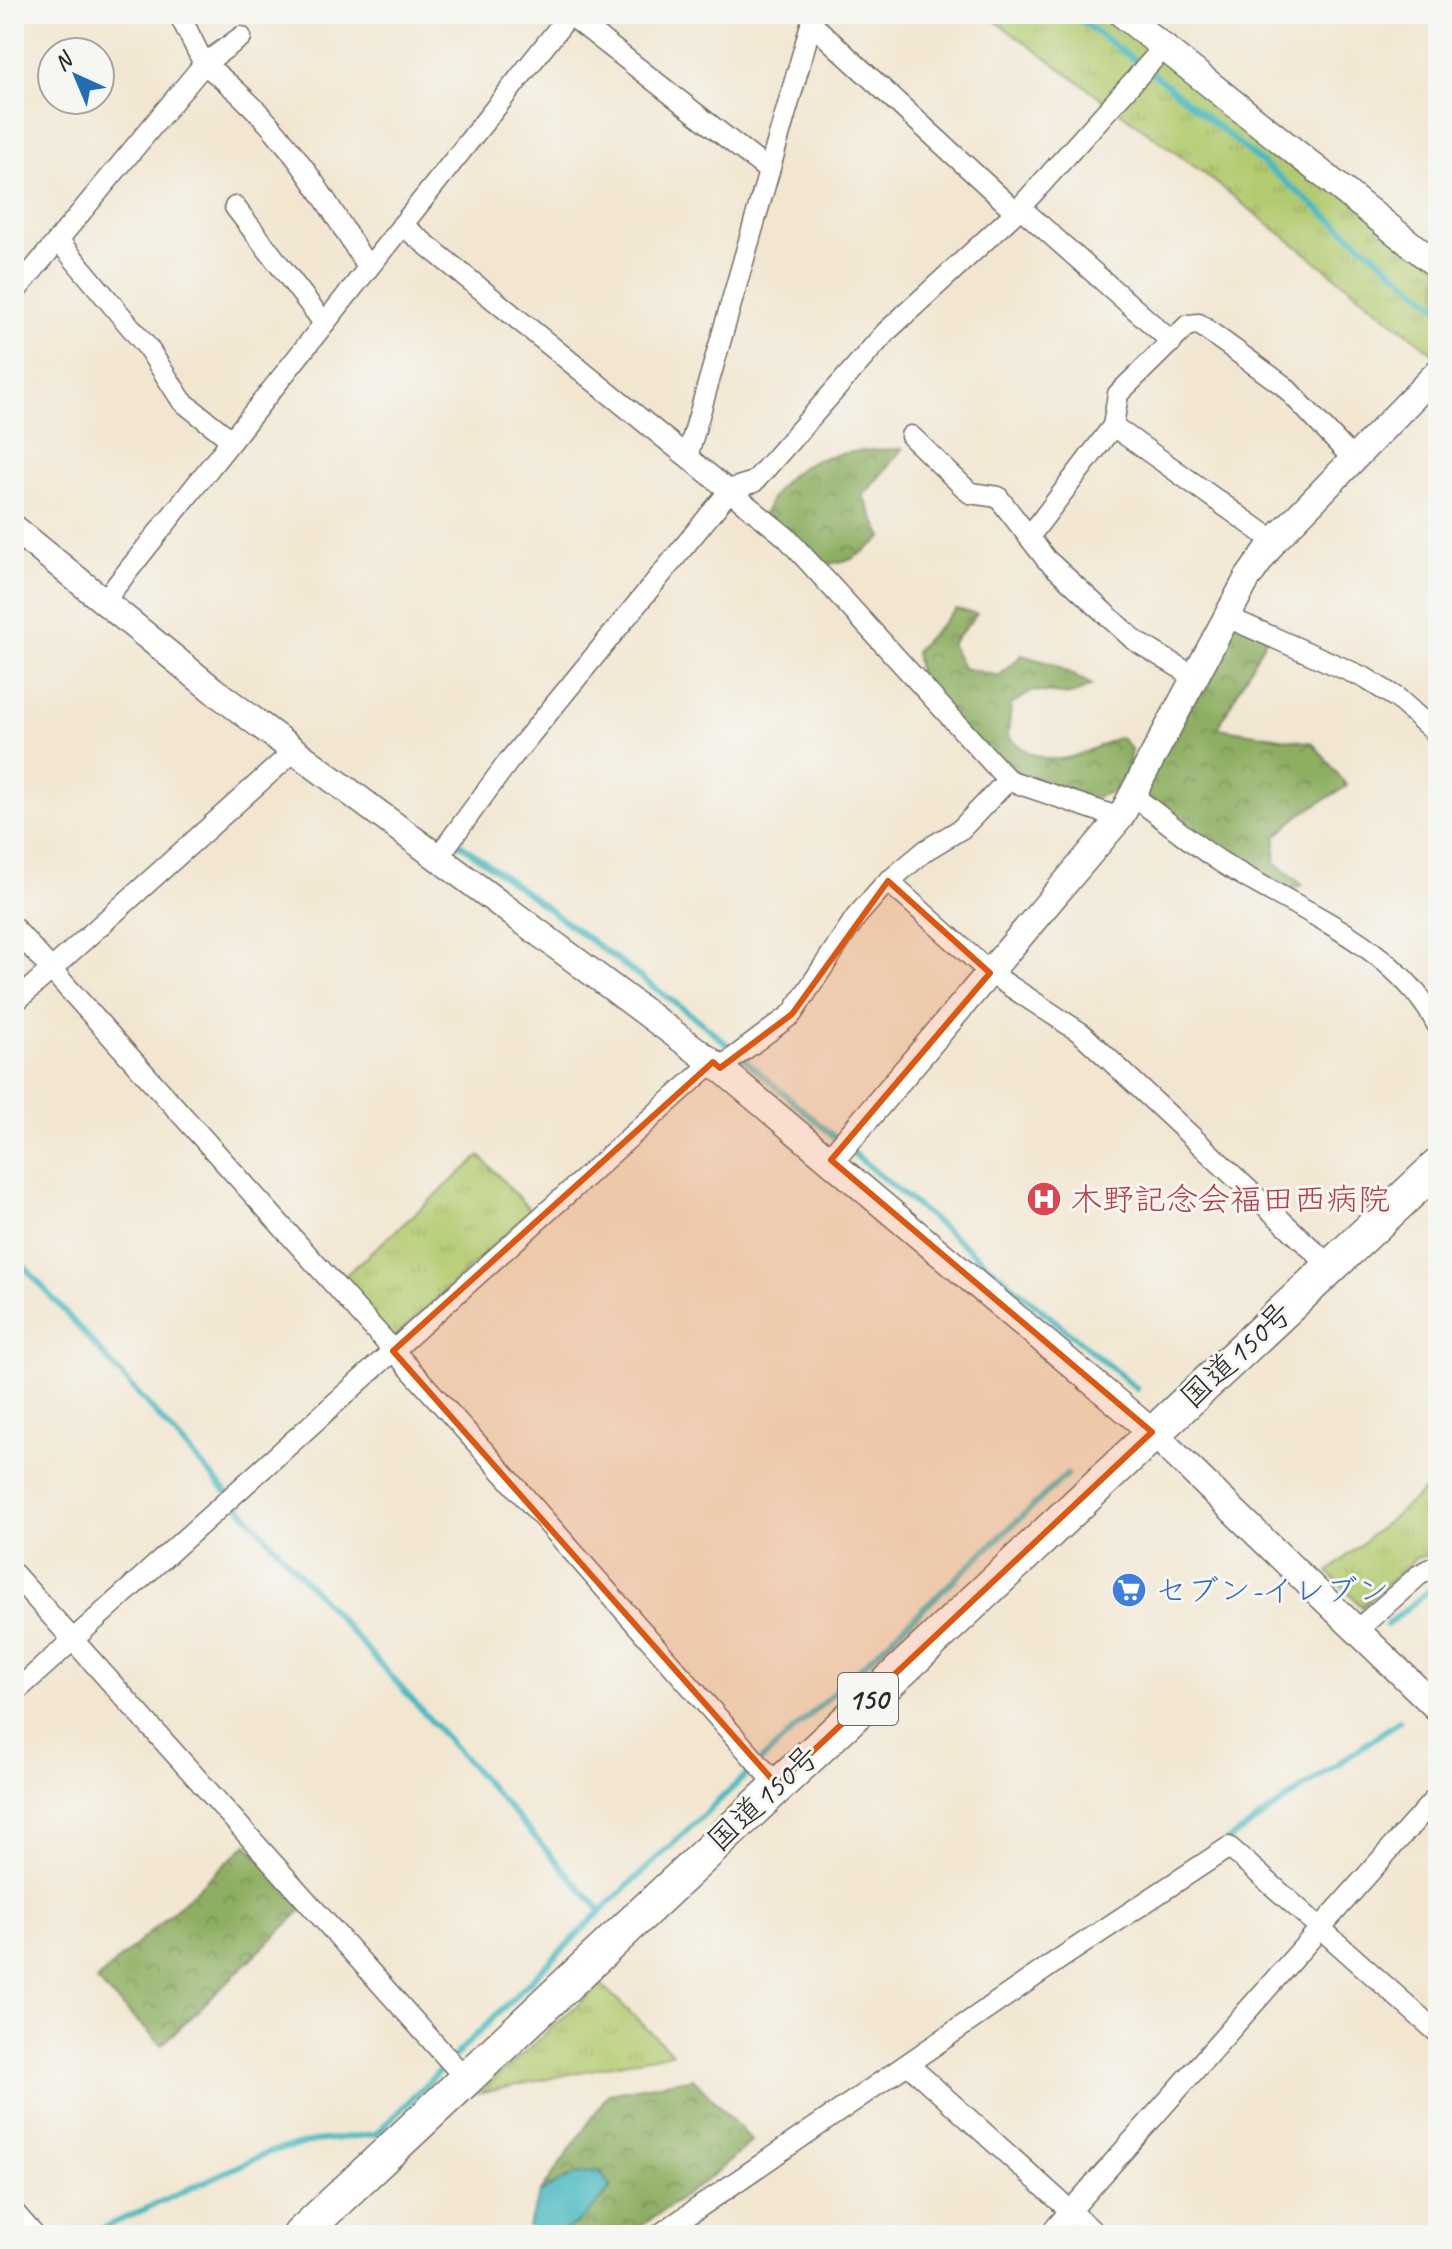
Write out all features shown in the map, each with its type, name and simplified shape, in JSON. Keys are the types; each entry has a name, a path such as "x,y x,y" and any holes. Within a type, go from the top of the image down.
{"highway":[{"name":"国道150号","path":"300,2235 1438,1166"}],"street":[{"path":"179,14 204,64 232,85 290,146 368,268"},
{"path":"104,601 570,14 769,171"},
{"path":"1122,14 1162,50 1438,266"},
{"path":"688,454 813,19 1019,210 1172,342"},
{"path":"14,293 204,64 241,37"},
{"path":"438,857 508,762 731,489 754,482 886,332 1019,210 1162,50"},
{"path":"235,207 324,323"},
{"path":"402,225 688,454 786,537 1008,780 1126,806 1346,933 1415,987 1438,1026"},
{"path":"58,240 148,348 182,401 231,440"},
{"path":"1029,537 1113,426 1118,394 1188,325 1199,324 1284,386 1353,459"},
{"path":"831,1160 990,973 1126,806 1227,617 1274,541 1438,372"},
{"path":"1113,426 1274,541"},
{"path":"911,436 970,493 998,497 1046,559 1134,640 1195,677"},
{"path":"14,528 294,751 716,1065 831,1160 1152,1432 1355,1632 1438,1709"},
{"path":"1227,617 1365,678 1397,698 1438,735"},
{"path":"14,1003 294,751"},
{"path":"14,1693 716,1065 792,1014 856,917 888,881 926,850 961,829 1008,780"},
{"path":"888,881 990,973 1081,1033 1331,1267"},
{"path":"14,928 777,1785"},
{"path":"1355,1632 1419,1575 1438,1565"},
{"path":"14,1574 466,2079"},
{"path":"1049,2235 1438,1795"},
{"path":"659,2235 1064,1956 1229,1847 1438,2033"},
{"path":"909,2065 1097,2235"},
{"path":"14,2212 34,2235"}],"highlighted area":[{"path":"888,881 990,973 831,1160 1152,1432 777,1785 393,1351 713,1062 720,1068 792,1014"}],"green space":[{"path":"986,14 1109,14 1438,266 1438,357 1206,175"},
{"path":"902,449 863,496 883,538 852,559 815,567 763,516 774,495 802,467 837,454"},
{"path":"956,609 977,614 951,644 963,668 999,676 1022,655 1053,664 1092,685 1072,695 1032,691 1011,705 1008,737 1037,756 1062,759 1120,737 1131,749 1129,769 1117,790 1075,804 1008,780 920,681 915,651"},
{"path":"1227,617 1268,635 1218,728 1313,743 1347,786 1298,816 1276,837 1275,862 1302,885 1279,895 1136,788"},
{"path":"480,1156 531,1211 393,1339 340,1280"},
{"path":"1438,1479 1438,1553 1416,1558 1362,1607 1328,1572"},
{"path":"247,1844 304,1908 162,2045 96,1981"},
{"path":"601,1984 672,2053 479,2093"},
{"path":"693,2078 752,2141 714,2175 628,2235 559,2235 603,2198 611,2187 600,2170 574,2175 540,2193 609,2093"}],"water":[{"path":"599,2171 611,2186 590,2212 563,2231 541,2235 540,2230 533,2232 528,2226 540,2193 575,2174"}],"waterway":[{"path":"1072,14 1155,75 1438,307"},
{"path":"454,846 459,843 701,1022 839,1141"},
{"path":"847,1148 1137,1389"},
{"path":"14,1255 601,1911"},
{"path":"88,2235 269,2152 314,2141 376,2134 601,1911 1067,1474"},
{"path":"1387,1625 1438,1583"},
{"path":"1227,1841 1399,1721"}],"place":[{"name":"木野記念会福田西病院","path":"1044,1199"},
{"name":"セブン-イレブン","path":"1129,1590"}]}
